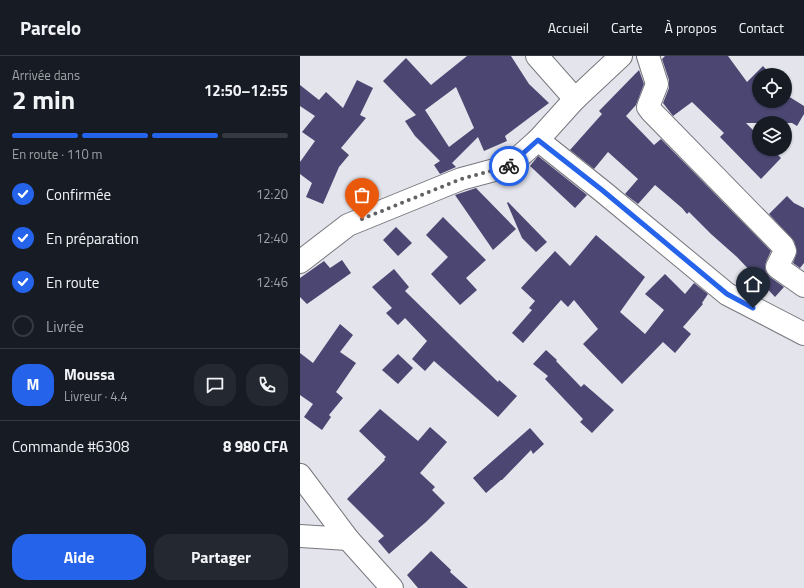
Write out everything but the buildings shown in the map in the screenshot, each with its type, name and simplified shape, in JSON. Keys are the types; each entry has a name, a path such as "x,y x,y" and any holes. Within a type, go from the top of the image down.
{"street":[{"path":"537,56 575,98"},
{"path":"300,262 348,225 461,179 509,166 538,140 575,98 621,56"},
{"path":"648,56 657,84 648,107 784,246 784,251 777,268 804,286"},
{"path":"538,140 602,190 727,294 804,334"},
{"path":"300,475 348,539 392,588"},
{"path":"300,536 348,539"}],"way so far":[{"path":"362,219 461,179 509,166"}],"route":[{"path":"509,166 538,140 602,190 727,294 753,308"}]}
